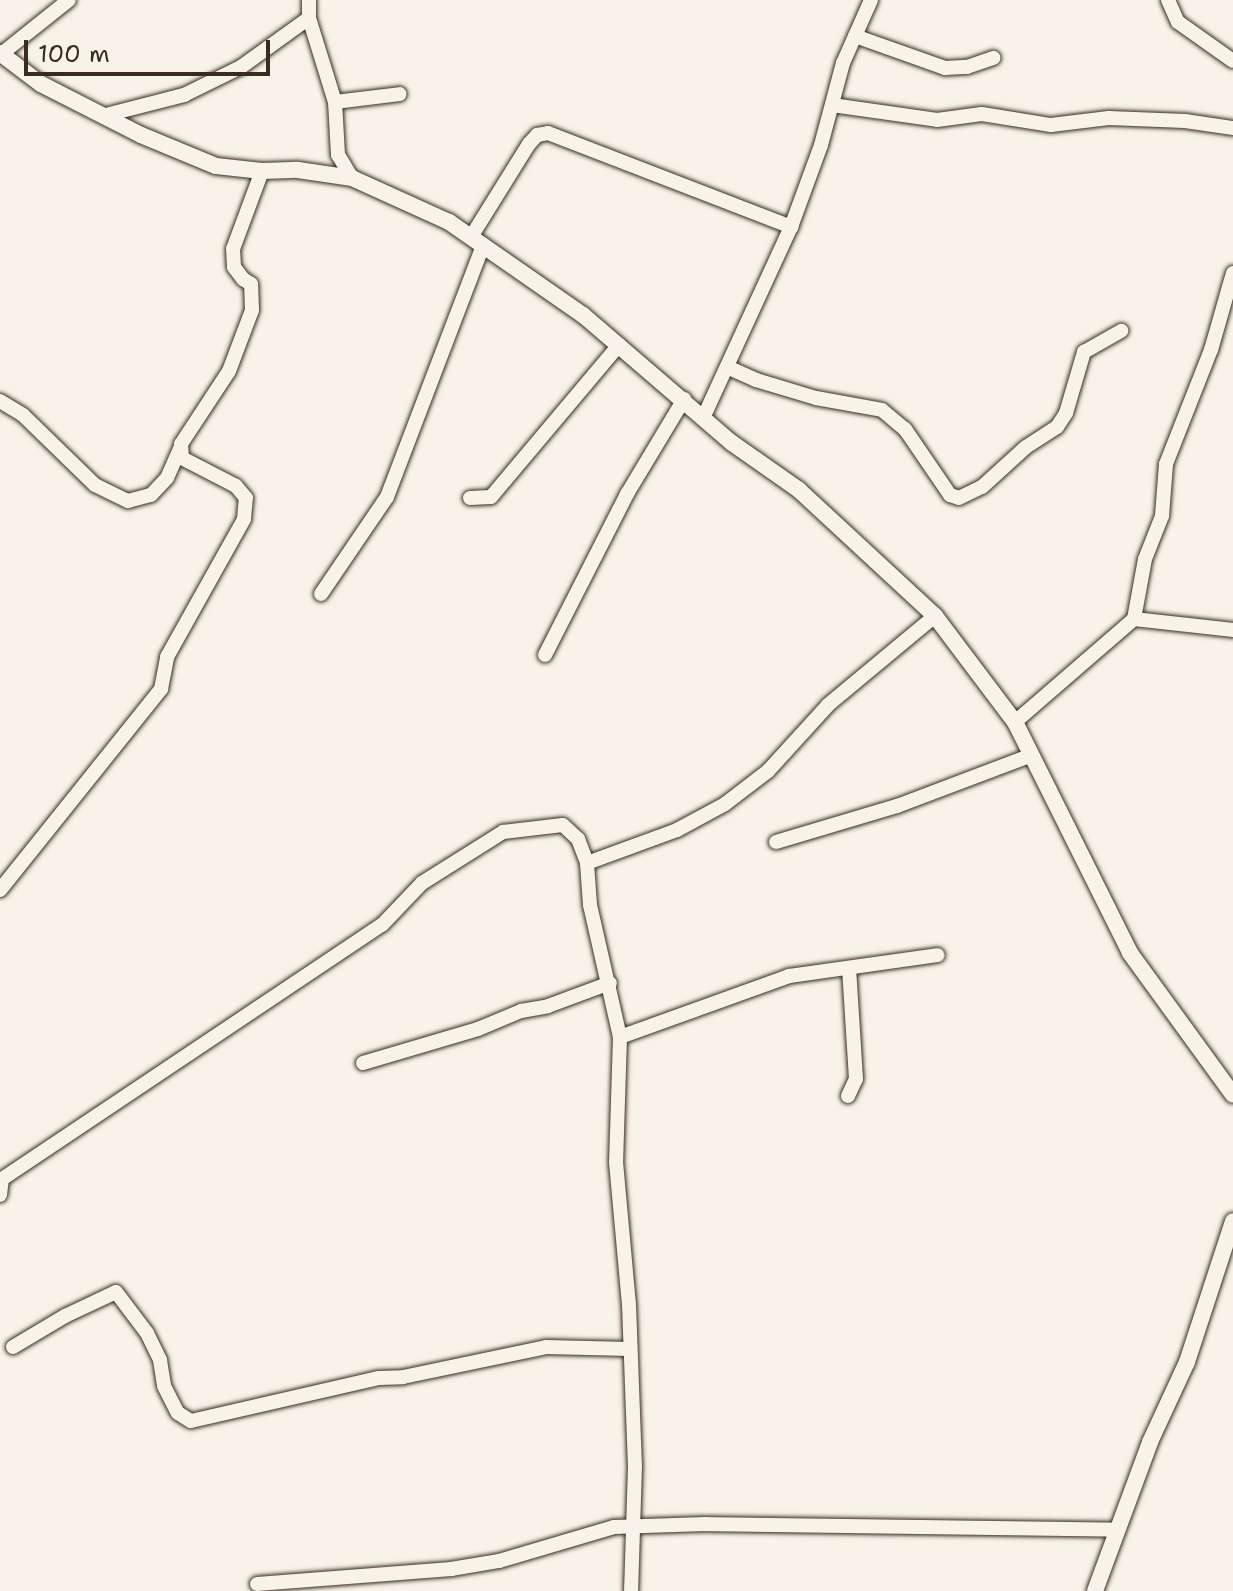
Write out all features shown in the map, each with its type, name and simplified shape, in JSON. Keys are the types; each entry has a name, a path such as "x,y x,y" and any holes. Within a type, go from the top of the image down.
{"street":[{"path":"69,0 0,54 41,84 141,135 216,166 262,171 298,170 352,178 449,222 619,345 732,443 799,490 935,616 1015,722 1060,818 1130,953 1233,1095"},
{"path":"309,0 309,18 335,102 338,155 352,178"},
{"path":"704,416 791,227 855,36 871,0"},
{"path":"1168,0 1178,22 1233,61"},
{"path":"106,115 184,95 241,67 309,18"},
{"path":"855,36 945,68 967,67 993,58"},
{"path":"335,102 400,94"},
{"path":"832,105 937,120 982,114 1051,125 1109,118 1185,121 1233,128"},
{"path":"321,594 387,497 477,241 529,144 537,135 548,133 791,227"},
{"path":"0,401 23,415 95,485 128,501 151,495 167,478 181,447 229,371 252,310 251,284 234,267 233,249 262,171"},
{"path":"1015,722 1134,619 1145,559 1162,516 1166,464 1215,336 1233,273"},
{"path":"727,367 756,380 816,398 882,410 905,429 950,495 959,498 982,487 1026,447 1057,427 1066,413 1084,352 1121,331"},
{"path":"1215,336 1233,338"},
{"path":"470,498 491,497 619,345"},
{"path":"545,655 627,494 684,399"},
{"path":"0,890 161,689 167,657 244,519 246,498 236,486 182,458 181,447"},
{"path":"587,863 677,830 725,804 768,771 828,705 935,616"},
{"path":"1134,619 1233,630"},
{"path":"776,842 897,806 1032,755"},
{"path":"0,1195 2,1179 382,925 422,883 503,832 563,825 578,839 587,863 590,905 620,1037 616,1162 635,1466 631,1591"},
{"path":"620,1037 789,976 938,955"},
{"path":"848,1096 856,1079 849,969"},
{"path":"363,1063 610,983"},
{"path":"1095,1591 1150,1442 1187,1362 1233,1221"},
{"path":"13,1347 65,1316 116,1292 147,1333 160,1360 164,1386 178,1413 191,1421 365,1381 403,1377 546,1347 630,1349"},
{"path":"257,1584 451,1569 499,1561 614,1527 1116,1530"}]}
